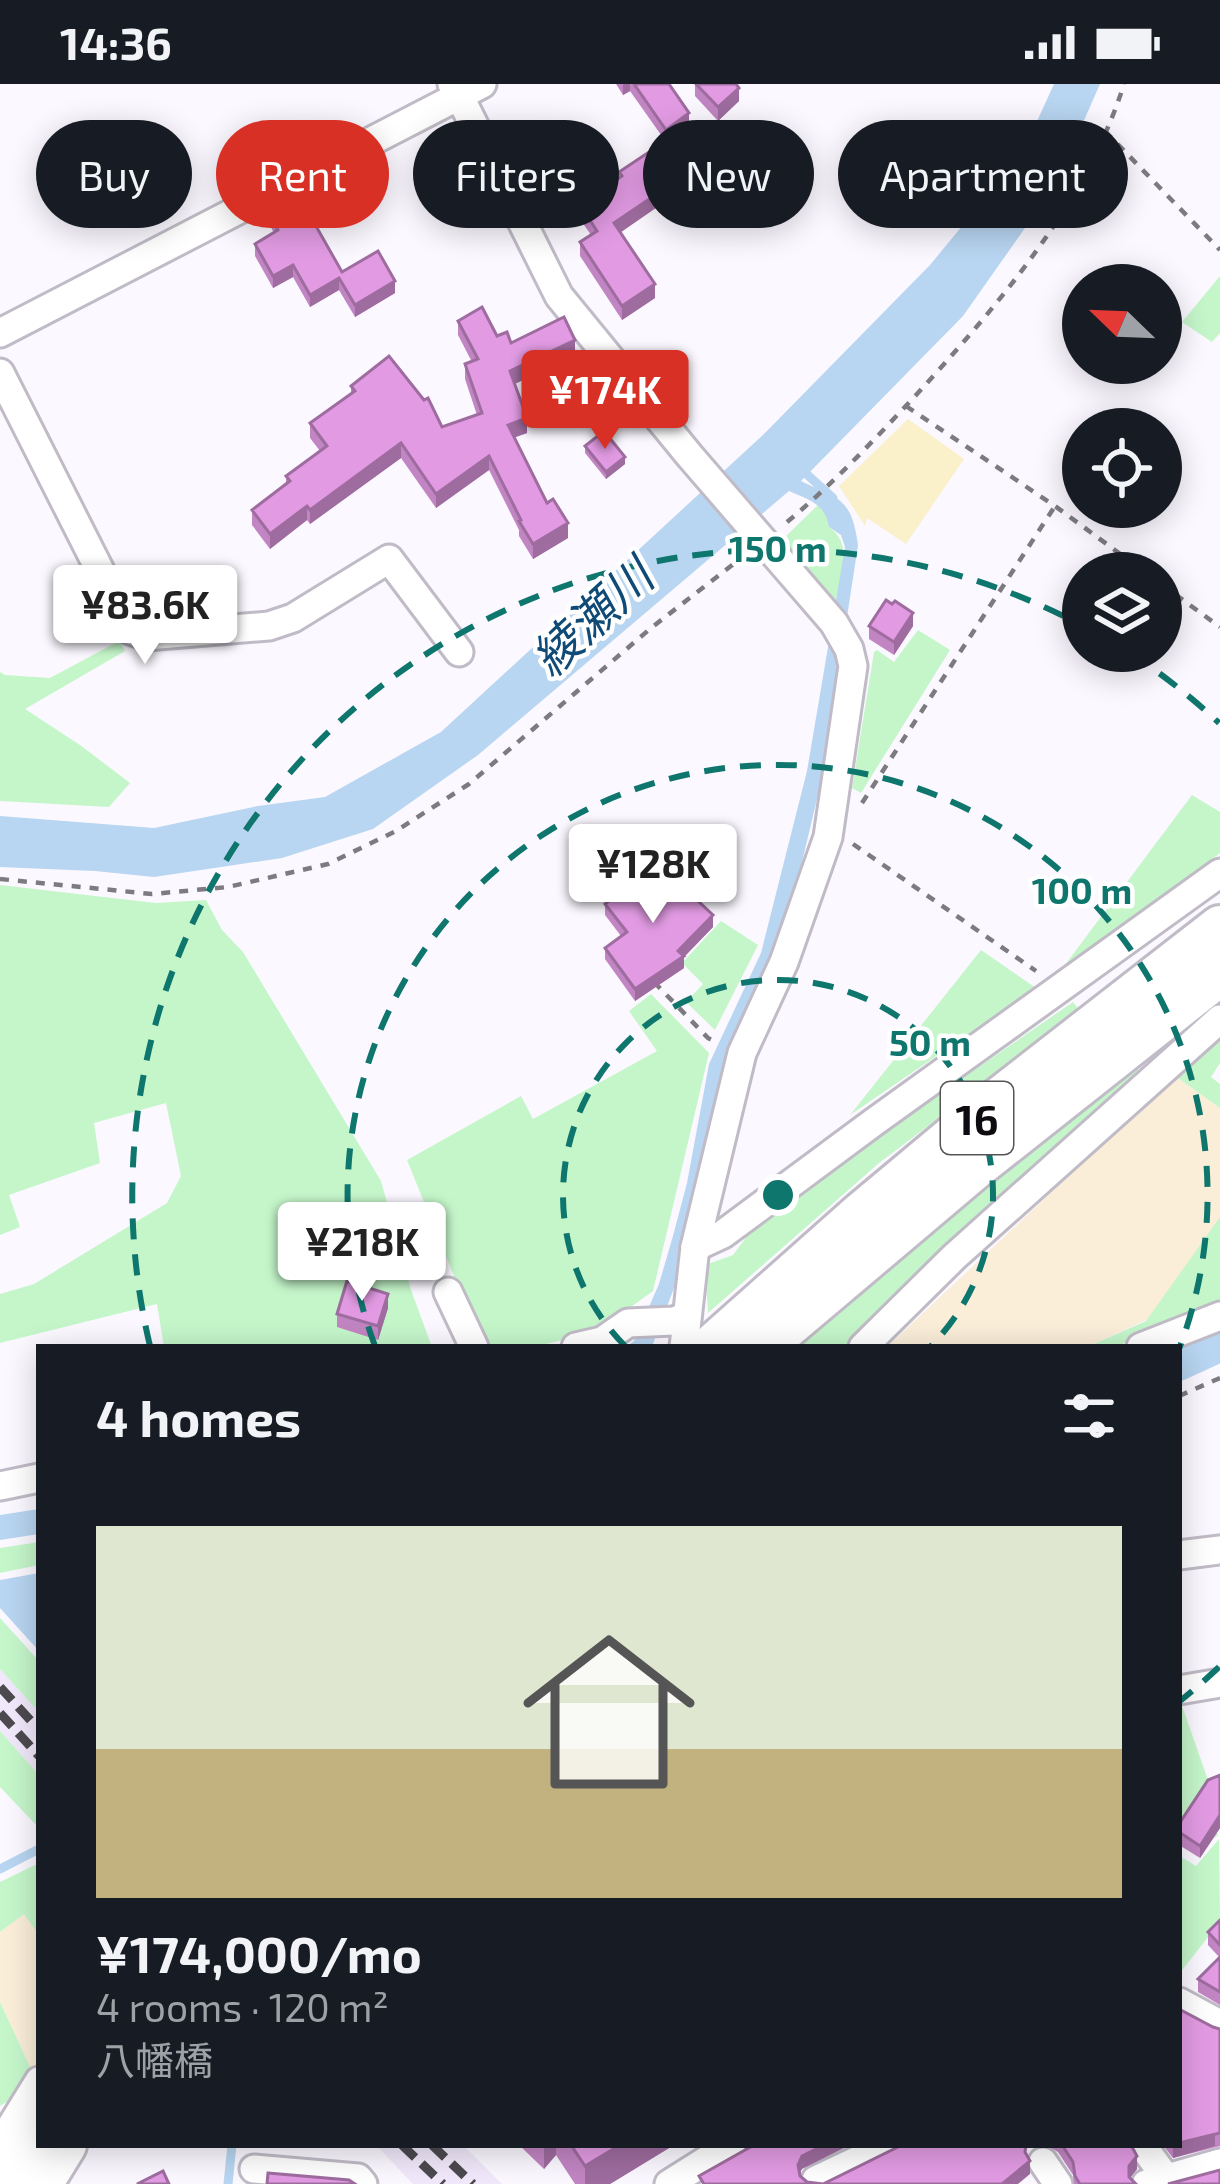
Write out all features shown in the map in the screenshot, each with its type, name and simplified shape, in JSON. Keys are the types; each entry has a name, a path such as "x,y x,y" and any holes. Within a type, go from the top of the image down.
{"highway":[{"name":"16","path":"756,1337 863,1212 1220,927"},
{"name":"16","path":"689,1333 756,1337 1220,974"},
{"path":"0,2182 36,2126"},
{"path":"41,2184 63,2148"}],"street":[{"path":"0,333 465,88 559,296 827,614 849,649 853,666 830,821 784,962 742,1054 695,1247 689,1333 628,1323 589,1344"},
{"path":"0,373 130,630 147,636 269,626 293,617 388,560 459,652"},
{"path":"695,1247 723,1234 1220,873"},
{"path":"866,1344 954,1257 1220,1019"},
{"path":"448,1292 473,1344"},
{"path":"1149,1344 1220,1316"},
{"path":"0,1486 36,1479"},
{"path":"1182,1555 1220,1550"},
{"path":"1182,1689 1220,1682"},
{"path":"1182,2004 1220,2024"},
{"path":"0,2144 36,2086"},
{"path":"58,2184 82,2148"},
{"path":"669,2184 726,2148"},
{"path":"816,2180 853,2174 886,2148"},
{"path":"1143,2148 1156,2181 1220,2163"},
{"path":"254,2166 358,2178 364,2184"}],"path":[{"path":"1109,120 1124,84"},
{"path":"1128,155 1220,250"},
{"path":"810,502 981,325 1051,228"},
{"path":"906,406 1117,552"},
{"path":"1055,506 860,807 830,821 851,842 1060,988"},
{"path":"0,879 152,894 228,887 328,863 396,831 469,784 651,628 763,541"},
{"path":"1182,599 1220,627"},
{"path":"652,980 708,1038"},
{"path":"1182,1395 1220,1378"}],"shaded area":[{"path":"1175,1076 1220,1108 1220,1219 1150,1318 1094,1344 890,1344"},
{"path":"0,1669 36,1709 36,1772 0,1731"},
{"path":"25,1913 36,1930 33,2073 0,2002 0,1932"},
{"path":"379,2148 466,2148 502,2184 413,2184"}],"green space":[{"path":"1220,276 1220,333 1212,342 1182,322"},
{"path":"819,504 844,552 835,604 782,540"},
{"path":"918,630 950,650 861,793 852,788 874,652 894,662"},
{"path":"119,641 125,651 25,709 130,783 109,807 0,801 0,672 50,678"},
{"path":"1192,795 1220,812 1220,853 1059,973"},
{"path":"0,885 156,903 206,900 222,930 243,952 381,1181 431,1344 164,1344 157,1304 0,1343 0,1294 34,1284 167,1203 181,1176 166,1103 94,1123 100,1163 9,1195 20,1227 0,1235"},
{"path":"721,921 758,945 715,1030 686,1002 703,984 682,963"},
{"path":"981,950 1036,988 850,1115"},
{"path":"651,994 709,1053 653,1291 599,1330 546,1344 487,1344 477,1333 407,1160 521,1096 533,1119 657,1051 629,1011"},
{"path":"1073,1002 1080,1011 879,1163 708,1313 705,1265 733,1255 761,1217"},
{"path":"1220,1039 1220,1063 1211,1077 1220,1084 1220,1108 1175,1076"},
{"path":"1134,1065 1141,1074 846,1344 795,1344"},
{"path":"1220,1217 1220,1301 1122,1344 1094,1344 1146,1321"},
{"path":"36,1542 36,1566 0,1573 0,1548"},
{"path":"0,1618 36,1658 36,1709 0,1669"},
{"path":"1182,1706 1210,1786 1200,1792 1218,1835 1213,1839 1182,1820"},
{"path":"0,1731 36,1772 36,1825 0,1787"},
{"path":"1219,1839 1220,1922 1182,1970 1182,1859 1196,1866"},
{"path":"36,1864 36,1931 24,1914 0,1932 0,1882"},
{"path":"0,2002 33,2073 0,2106"}],"sand":[{"path":"908,419 964,459 906,544 867,518 865,526 839,486"}],"water":[{"path":"1054,84 1100,84 1084,120 1038,120"},
{"name":"綾瀬川","path":"960,228 1025,228 963,316 801,481 847,508 858,545 823,774 784,937 733,1039 677,1280 653,1344 630,1344 659,1284 687,1183 709,1064 761,953 807,771 845,547 820,507 789,491 478,755 373,829 282,858 154,877 0,867 0,816 154,828 325,797 441,732 764,434"},
{"path":"36,1509 36,1534 0,1540 0,1515"},
{"path":"36,1574 36,1648 0,1608 0,1580"}],"building":[{"path":"634,84 669,84 689,113 680,120 659,120"},
{"path":"696,84 736,84 739,88 718,107"},
{"path":"643,156 643,203 619,220 622,176 619,172"},
{"path":"317,228 342,272 378,251 395,281 355,305 339,278 310,295 293,265 273,276 255,244 278,230"},
{"path":"617,228 655,284 622,306 580,242 597,231"},
{"path":"482,307 497,336 507,332 511,343 564,317 575,340 510,371 527,418 508,425 547,503 553,499 568,523 533,544 489,456 436,494 401,443 270,534 252,510 290,481 286,476 327,446 310,423 355,391 351,386 389,356 424,400 428,398 442,427 482,413 465,364 478,359 458,321"},
{"path":"604,431 625,457 606,472 585,446"},
{"path":"886,600 913,613 894,642 869,626"},
{"path":"655,865 676,893 682,886 713,915 678,951 684,956 635,989 605,948 627,932 605,904"},
{"path":"347,1281 388,1294 378,1326 337,1314"},
{"path":"1220,1775 1220,1815 1200,1846 1182,1834 1182,1819 1208,1780"},
{"path":"1220,1920 1220,1945 1208,1932"},
{"path":"1220,1957 1220,1992 1198,1979"},
{"path":"1182,2011 1220,2029 1220,2133 1182,2142"},
{"path":"573,2148 615,2148 585,2166"},
{"path":"749,2148 818,2148 802,2156 798,2165 807,2182 823,2184 704,2184 699,2176"},
{"path":"896,2148 1026,2148 1030,2161 1002,2184 823,2184"},
{"path":"1064,2148 1133,2148 1137,2156 1129,2166 1129,2177 1136,2184 1080,2184"},
{"path":"1220,2170 1220,2184 1168,2184"},
{"path":"163,2171 169,2184 137,2184"},
{"path":"268,2173 349,2180 355,2184 267,2184"}],"waterway":[{"path":"801,469 833,498"},
{"path":"1182,1365 1220,1347"},
{"path":"0,1869 36,1851"},
{"path":"228,2184 232,2148"}],"railway":[{"path":"0,1687 32,1722"},
{"path":"0,1713 36,1753"},
{"path":"405,2148 443,2184"},
{"path":"435,2148 473,2184"}]}
